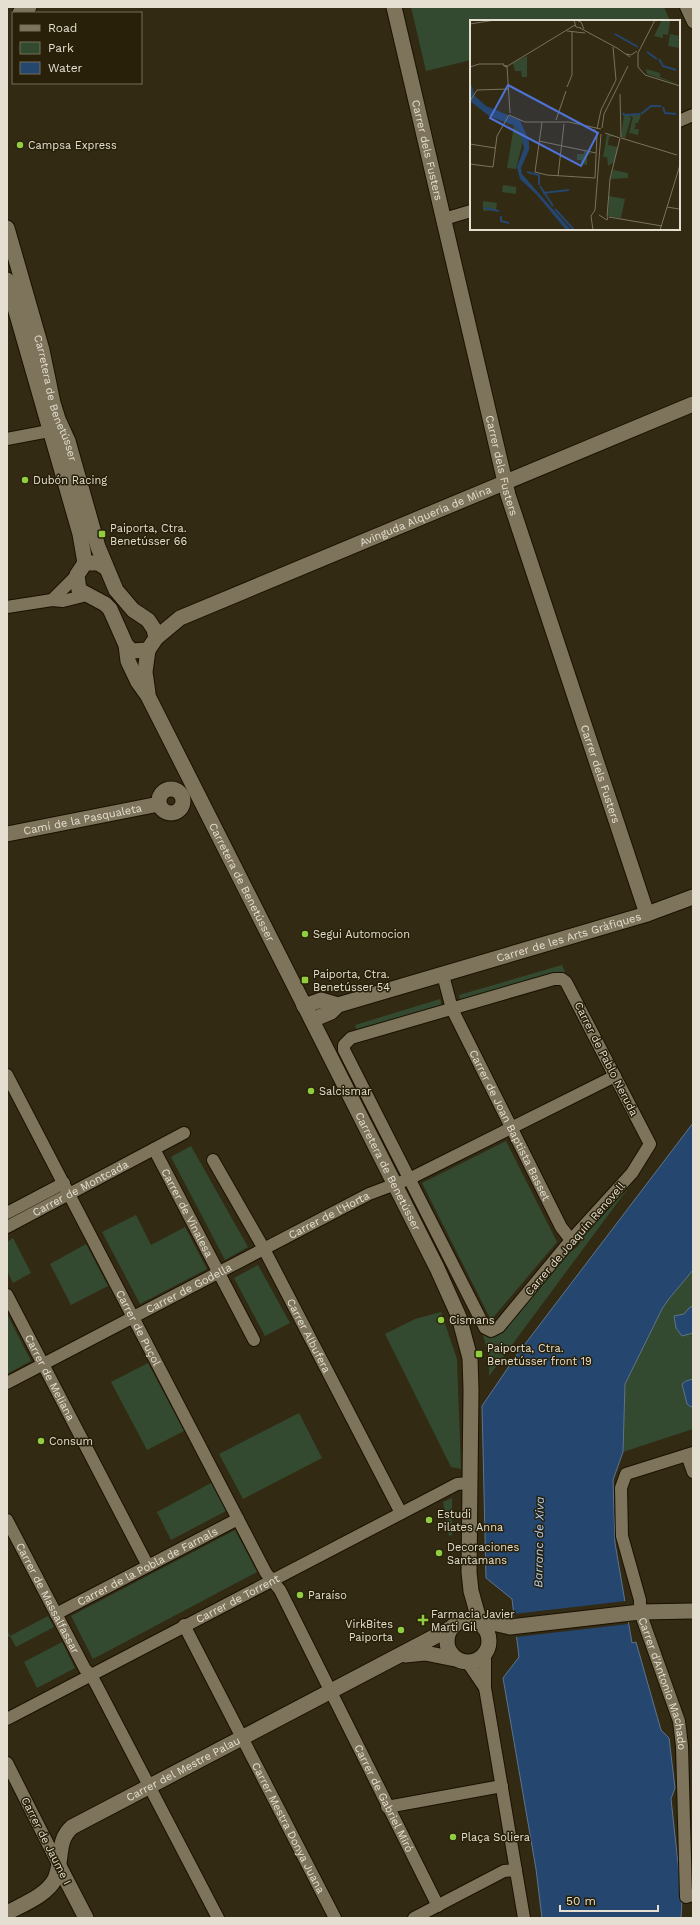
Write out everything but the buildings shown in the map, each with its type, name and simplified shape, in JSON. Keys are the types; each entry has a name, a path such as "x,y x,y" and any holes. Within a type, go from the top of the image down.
{"street":[{"name":"Carrer dels Fusters","path":"394,7 505,482 647,914"},
{"path":"686,7 693,22"},
{"path":"680,121 693,115"},
{"path":"444,219 470,211"},
{"name":"Carretera de Benetússer","path":"7,228 42,350 58,420 68,441 98,547 106,568 124,600 133,610 148,620"},
{"name":"Carretera de Benetússer","path":"7,280 49,431 80,534 81,569 79,590 105,604 110,609 126,645 128,661 138,682 148,696 189,793 312,1020 451,1297 466,1338 470,1358 471,1390 469,1483 469,1561 471,1591 481,1624 489,1634 485,1688 524,1918"},
{"name":"Avinguda Alqueria de Mina","path":"148,620 180,618 693,404"},
{"path":"7,439 49,431"},
{"path":"52,600 81,569 98,563 106,568"},
{"path":"7,607 52,600 62,601 87,595"},
{"name":"Avinguda Alqueria de Mina","path":"152,644 180,618"},
{"path":"126,645 132,651 152,644 154,629 148,620"},
{"name":"Carretera de Benetússer","path":"148,696 145,672 152,644"},
{"name":"Camí de la Pasqualeta","path":"7,834 158,804 166,813 175,813 181,808 189,793"},
{"name":"Carrer de les Arts Gràfiques","path":"312,1020 331,1012 338,1005 647,914 693,896"},
{"path":"443,974 452,1009"},
{"name":"Carrer de Pablo Neruda","path":"452,1009 554,979 562,979 566,982 648,1140"},
{"name":"Carrer de les Arts Gràfiques","path":"304,1006 321,1000 338,1005"},
{"name":"Carretera de Benetússer","path":"452,1009 351,1038 346,1042 344,1050 485,1328 491,1331"},
{"name":"Carrer de Joan Baptista Basset","path":"452,1009 561,1227 571,1240"},
{"name":"Carrer de Puçol","path":"7,1075 266,1573 272,1580"},
{"name":"Carrer de l'Horta","path":"264,1249 369,1194 409,1179 614,1076"},
{"name":"Carrer de Montcada","path":"7,1213 66,1189 154,1149 184,1133"},
{"name":"Carrer de Joaquín Renovell","path":"491,1331 499,1327 571,1240 632,1173 648,1149 648,1140"},
{"name":"Carrer de Vinalesa","path":"154,1149 254,1340"},
{"name":"Carrer Albufera","path":"214,1160 264,1249 401,1513"},
{"name":"Carrer de Montcada","path":"7,1227 66,1189"},
{"name":"Carrer de Godella","path":"7,1383 264,1249"},
{"name":"Carrer de Meliana","path":"7,1295 148,1566"},
{"path":"690,1454 693,1472"},
{"name":"Carrer d'Antonio Machado","path":"689,1896 687,1745 634,1613 640,1600 622,1536 621,1488 626,1474 690,1454"},
{"name":"Carrer de Torrent","path":"7,1719 457,1484 469,1483"},
{"name":"Carrer de la Pobla de Farnals","path":"56,1614 238,1519"},
{"name":"Carrer de Massalfassar","path":"7,1520 85,1669 91,1675 218,1918"},
{"name":"Carrer de Gabriel Miró","path":"272,1580 280,1590 332,1691 438,1906"},
{"name":"Carretera de Benetússer","path":"471,1591 447,1641 448,1648 462,1661 485,1688"},
{"path":"456,1624 473,1620 481,1624 493,1623 512,1627 634,1613 693,1611"},
{"name":"Carrer del Mestre Palau","path":"7,1913 48,1888 54,1880 59,1866 61,1845 68,1831 456,1624"},
{"name":"Carrer Mestra Donya Juana","path":"184,1626 335,1918"},
{"path":"462,1661 475,1662 488,1648 512,1627"},
{"name":"Carrer del Mestre Palau","path":"396,1657 425,1653 462,1661"},
{"name":"Carrer de Jaume I","path":"8,1769 86,1918"},
{"path":"388,1807 502,1786"},
{"path":"414,1918 504,1871 516,1870"}],"green space":[{"path":"411,7 664,7 670,20 470,20 470,60 426,71"},
{"path":"562,965 565,972 464,1002 460,1000 459,995"},
{"path":"440,999 442,1007 357,1032 355,1025"},
{"path":"506,1141 557,1242 491,1320 422,1183"},
{"path":"191,1146 248,1247 225,1260 171,1157"},
{"path":"635,1179 489,1376 489,1355 482,1332 493,1336 500,1333 568,1253 579,1245 582,1239 582,1232"},
{"path":"136,1215 151,1245 185,1227 207,1269 140,1304 102,1232"},
{"path":"13,1238 31,1273 13,1283 7,1271 7,1242"},
{"path":"86,1244 108,1286 71,1305 50,1264"},
{"path":"258,1265 290,1323 265,1336 234,1278"},
{"path":"693,1270 693,1429 623,1452 625,1384 662,1309"},
{"path":"441,1312 457,1359 461,1469 451,1467 385,1334 415,1319"},
{"path":"7,1314 31,1361 7,1374"},
{"path":"148,1363 184,1431 147,1450 111,1382"},
{"path":"299,1413 322,1458 243,1499 219,1454"},
{"path":"211,1483 226,1511 171,1540 157,1512"},
{"path":"452,1498 452,1535 449,1536 443,1502"},
{"path":"235,1530 257,1572 93,1659 71,1616"},
{"path":"48,1616 54,1627 16,1647 10,1636"},
{"path":"7,1630 10,1636 7,1637"},
{"path":"62,1642 75,1668 37,1688 24,1662"}],"water":[{"name":"Barranc de Xiva","path":"693,1123 693,1270 662,1309 625,1384 623,1452 613,1480 615,1543 632,1643 636,1642 661,1730 669,1738 675,1788 671,1799 682,1900 681,1918 542,1918 536,1869 503,1678 519,1657 512,1599 486,1578 482,1406 516,1356"},
{"path":"693,1306 693,1333 682,1336 676,1328 674,1316 684,1314"},
{"path":"693,1379 693,1406 691,1407 687,1404 682,1384"}],"pier":[{"path":"626,1601 628,1624 516,1637 514,1614"}],"place":[{"name":"Campsa Express","path":"20,145"},
{"name":"Dubón Racing","path":"25,480"},
{"name":"Paiporta, Ctra. Benetússer 66","path":"102,534"},
{"name":"Segui Automocion","path":"305,934"},
{"name":"Paiporta, Ctra. Benetússer 54","path":"305,980"},
{"name":"Salcismar","path":"311,1091"},
{"name":"Cismans","path":"441,1320"},
{"name":"Paiporta, Ctra. Benetússer front 19","path":"479,1354"},
{"name":"Consum","path":"41,1441"},
{"name":"Estudi Pilates Anna","path":"429,1520"},
{"name":"Decoraciones Santamans","path":"439,1553"},
{"name":"Paraíso","path":"300,1595"},
{"name":"Farmacia Javier Marti Gil","path":"423,1620"},
{"name":"VirkBites Paiporta","path":"401,1630"},
{"name":"Plaça Soliera","path":"453,1837"}]}
